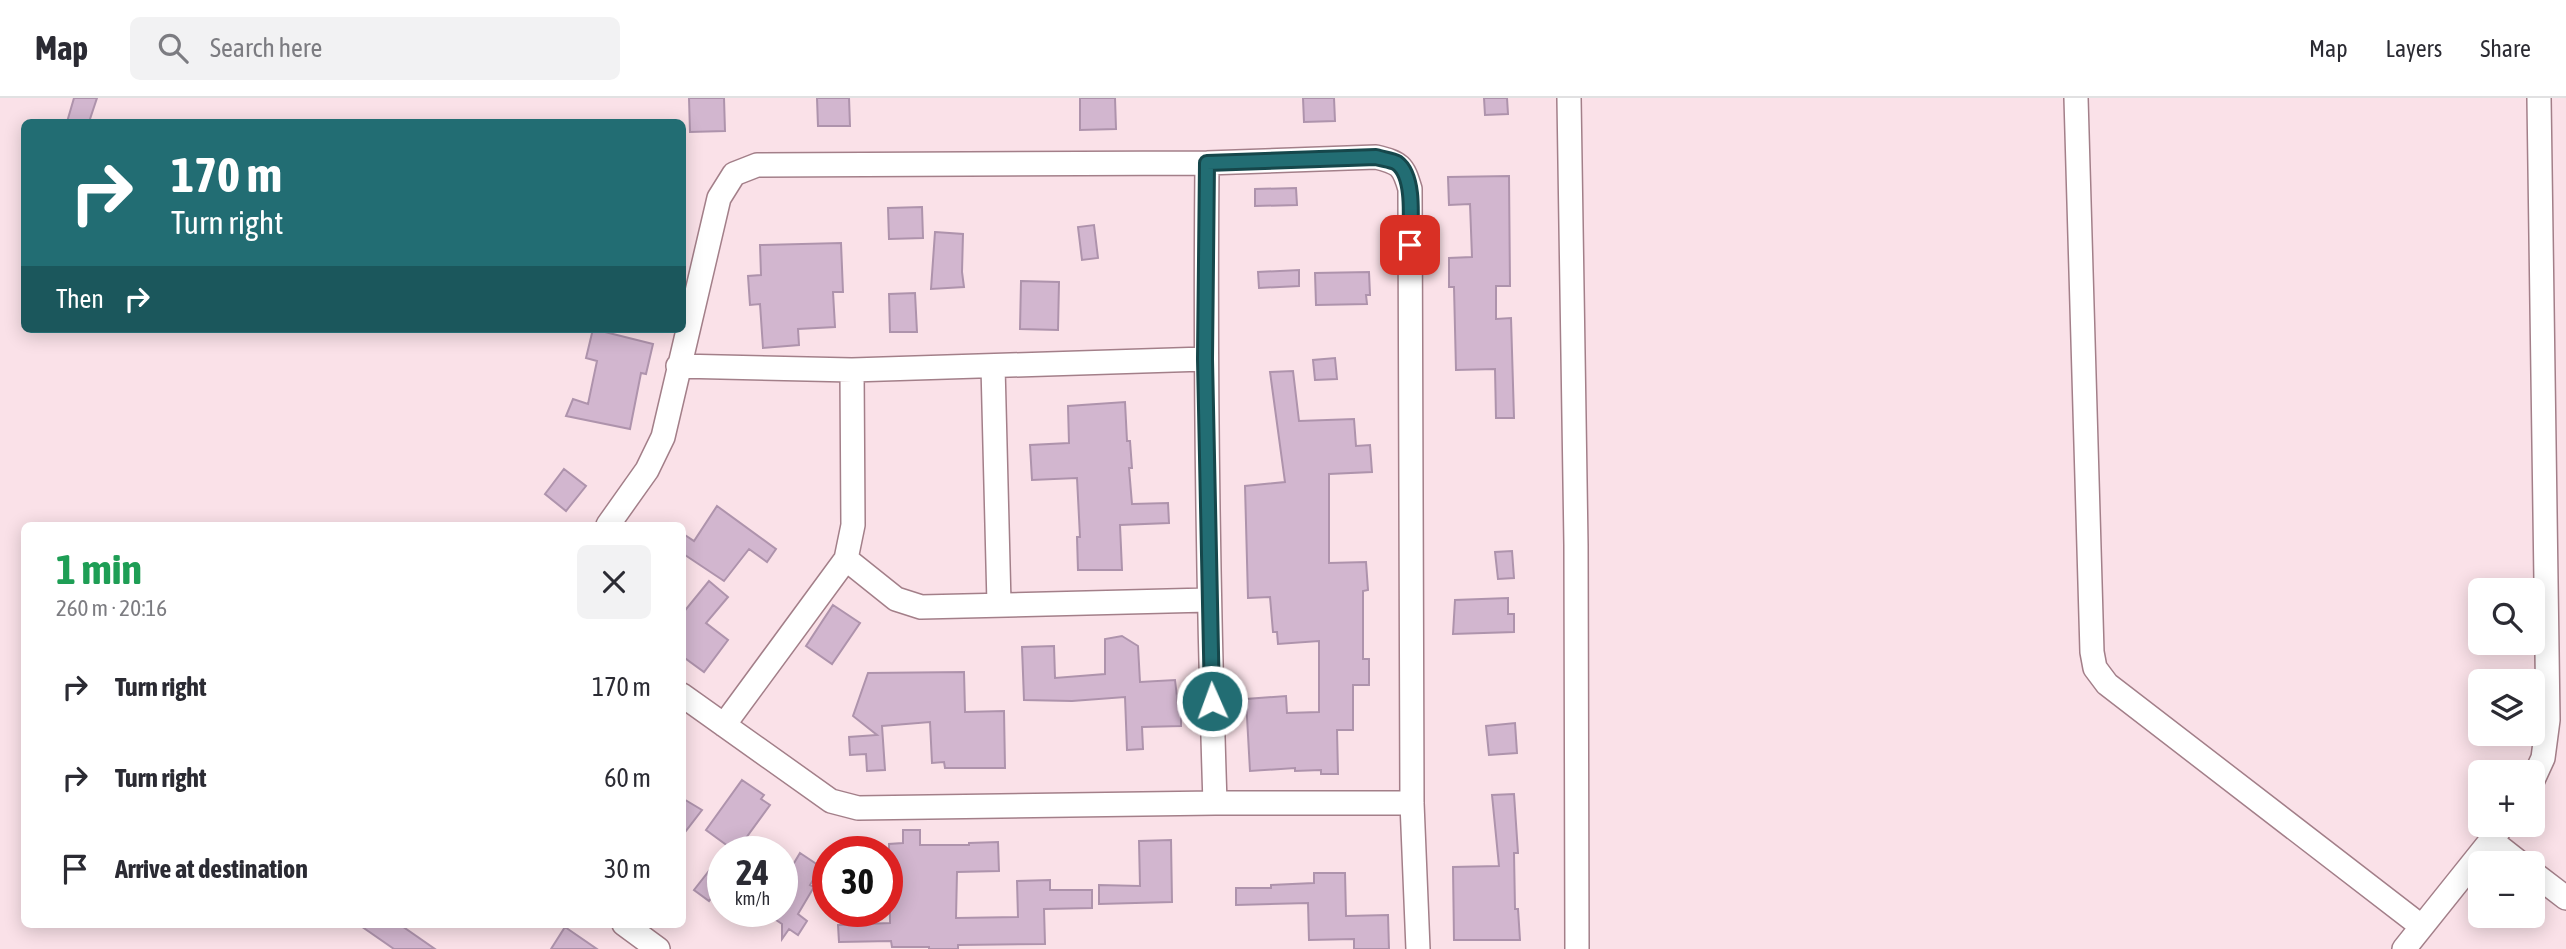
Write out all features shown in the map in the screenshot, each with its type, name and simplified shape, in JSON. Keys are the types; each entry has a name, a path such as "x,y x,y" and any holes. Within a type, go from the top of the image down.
{"street":[{"path":"1569,98 1576,545 1577,949"},
{"path":"2076,98 2088,559 2095,668 2106,684 2421,926"},
{"path":"2539,98 2548,720 2542,760"},
{"path":"610,522 647,470 663,437 719,198 734,174 757,165 1207,163 1376,157 1396,162 1405,172 1410,189 1412,803 1418,949"},
{"path":"1207,163 1205,359 1208,600 1215,803"},
{"path":"678,366 852,370 1205,359"},
{"path":"993,366 999,604"},
{"path":"724,725 846,559 852,525 852,370"},
{"path":"846,559 896,599 921,607 1208,600"},
{"path":"686,698 831,801 858,808 1412,803"},
{"path":"2404,949 2495,837"},
{"path":"2501,837 2512,851"},
{"path":"2545,882 2566,898"},
{"path":"630,928 659,949"}],"building":[{"path":"74,98 97,98 90,119 68,119"},
{"path":"689,98 724,98 725,131 690,132"},
{"path":"817,98 849,98 850,126 818,126"},
{"path":"1080,98 1115,98 1116,129 1080,130"},
{"path":"1303,98 1334,98 1335,121 1304,122"},
{"path":"1484,98 1507,98 1508,114 1485,115"},
{"path":"1509,176 1510,286 1496,286 1496,319 1511,318 1514,418 1496,418 1495,369 1456,370 1454,287 1449,287 1449,258 1472,257 1470,204 1449,205 1448,177"},
{"path":"1296,188 1297,205 1255,206 1255,189"},
{"path":"922,207 923,238 889,239 888,208"},
{"path":"1094,225 1098,258 1082,260 1078,227"},
{"path":"935,232 963,234 964,287 931,289"},
{"path":"841,243 843,292 833,292 835,327 798,329 799,345 763,348 760,304 750,305 748,276 761,275 760,245"},
{"path":"1299,270 1299,286 1259,288 1258,272"},
{"path":"1369,272 1370,295 1366,295 1367,304 1316,305 1315,273"},
{"path":"1021,281 1059,282 1058,330 1020,329"},
{"path":"915,293 917,332 890,332 889,294"},
{"path":"592,333 609,333 653,344 646,374 641,373 630,429 566,416 573,399 588,404 597,361 586,358"},
{"path":"1335,358 1337,379 1315,380 1313,360"},
{"path":"1293,371 1299,421 1354,419 1356,446 1370,445 1372,472 1329,474 1329,563 1366,562 1368,590 1363,591 1363,659 1369,659 1369,685 1353,685 1353,730 1337,730 1338,774 1321,774 1321,770 1295,771 1295,768 1250,771 1246,699 1286,696 1287,713 1319,712 1319,641 1278,644 1277,632 1273,632 1270,597 1248,598 1245,486 1285,482 1270,372"},
{"path":"1125,402 1127,441 1130,441 1132,468 1129,468 1132,504 1168,503 1169,523 1120,525 1122,570 1078,570 1077,537 1080,537 1077,478 1032,480 1030,445 1069,443 1068,406"},
{"path":"564,469 586,486 566,511 545,494"},
{"path":"717,506 776,549 767,562 749,549 724,581 686,556 686,536 694,541"},
{"path":"1512,551 1514,578 1498,579 1495,552"},
{"path":"709,581 728,597 706,623 728,640 704,672 686,659 686,609"},
{"path":"1508,598 1508,614 1514,614 1514,632 1453,634 1455,600"},
{"path":"833,605 860,623 832,664 806,646"},
{"path":"1122,636 1138,646 1140,682 1175,680 1178,705 1181,705 1181,726 1142,727 1143,749 1127,750 1125,697 1072,701 1024,700 1022,647 1054,646 1055,678 1105,674 1105,639"},
{"path":"964,672 965,712 1004,711 1005,768 945,768 944,762 932,763 930,722 882,726 885,770 867,771 866,754 850,755 849,737 877,735 853,716 868,673"},
{"path":"1515,723 1517,753 1489,755 1486,726"},
{"path":"742,780 764,795 761,799 770,805 747,836 714,836 706,830"},
{"path":"1514,794 1518,853 1514,853 1515,909 1518,909 1520,940 1454,940 1453,867 1499,866 1492,795"},
{"path":"686,800 702,810 686,831"},
{"path":"903,830 920,830 920,845 998,842 999,871 957,872 956,918 1018,917 1017,881 1050,880 1050,890 1092,890 1092,908 1044,909 1045,944 958,945 958,949 929,949 892,947 891,941 839,942 838,927 903,927"},
{"path":"1171,840 1172,902 1099,904 1099,885 1140,886 1139,841"},
{"path":"800,853 812,861 812,890 798,914"},
{"path":"707,873 707,900 694,890"},
{"path":"1314,873 1345,873 1346,916 1388,915 1389,949 1354,949 1354,939 1309,940 1308,903 1236,905 1236,888 1271,888 1271,885 1314,883"},
{"path":"798,914 807,921 798,935 789,929 782,939 782,927 798,927"},
{"path":"364,928 405,928 435,949 394,949"},
{"path":"566,928 597,949 551,949"}],"route":[{"path":"1212,701 1205,359 1207,163 1376,157 1396,162 1405,172 1410,189 1410,245"}]}
